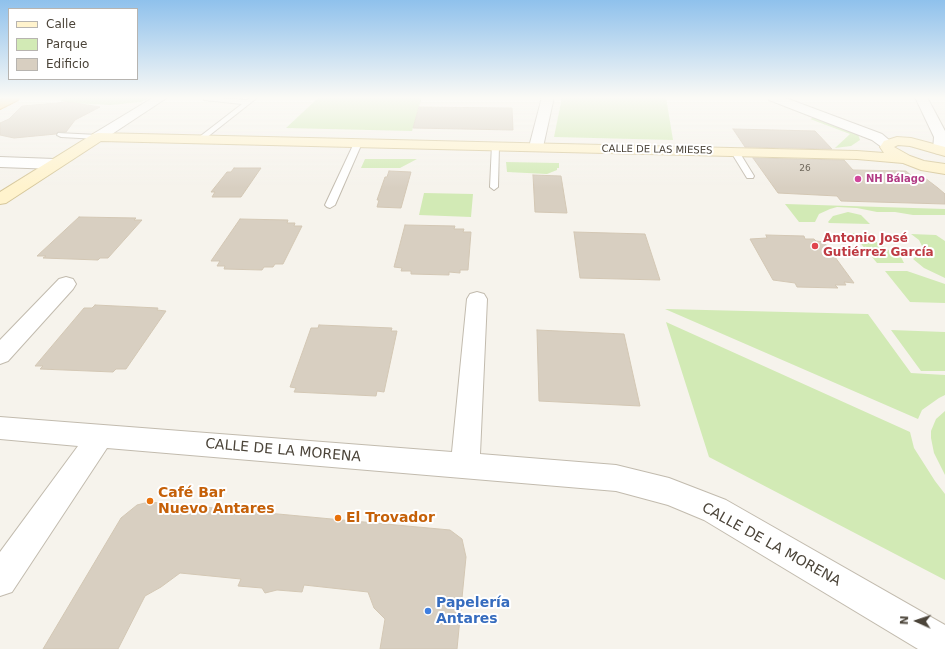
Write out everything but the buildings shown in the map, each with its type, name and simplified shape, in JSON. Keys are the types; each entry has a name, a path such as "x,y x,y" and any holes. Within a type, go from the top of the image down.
{"main road":[{"name":"CALLE DE LAS MIESES","path":"98,137 857,155 905,159"},
{"path":"0,200 98,137"},
{"name":"CALLE DE LAS MIESES","path":"857,155 889,148 892,142 923,144 942,151"},
{"path":"889,148 905,159 943,169"}],"street":[{"path":"98,137 114,127"},
{"path":"536,147 541,127"},
{"path":"852,127 877,137 889,148"},
{"path":"868,127 905,142"},
{"path":"936,127 941,137 942,151"},
{"path":"0,162 55,164"},
{"path":"0,355 66,284"},
{"path":"465,466 477,298"},
{"name":"CALLE DE LA MORENA","path":"0,428 616,478 669,492 715,510 945,645"},
{"path":"0,580 100,436"}],"lane":[{"path":"201,140 217,127"},
{"path":"61,135 98,137"},
{"path":"330,205 340,186 358,143"},
{"path":"494,187 495,146"},
{"path":"735,152 750,176"}],"green space":[{"path":"287,127 413,127 412,131"},
{"path":"556,127 671,127 673,140 554,137"},
{"path":"832,127 843,127 858,134 860,140 851,146 835,148 850,134"},
{"path":"365,159 417,159 400,168 361,168"},
{"path":"506,162 559,163 559,168 547,174 507,172"},
{"path":"424,193 473,194 471,217 419,215"},
{"path":"785,204 945,209 945,215 913,215 837,207 819,214 815,222 799,222"},
{"path":"848,212 861,215 870,224 828,222 833,216"},
{"path":"852,233 874,233 872,237 875,241 890,251 899,253 904,263 877,263"},
{"path":"911,234 936,235 945,241 945,278 924,268 913,259 924,250 919,240"},
{"path":"885,271 907,271 945,284 945,303 910,302"},
{"path":"665,309 868,314 911,373 945,375 945,395 922,410 918,419"},
{"path":"666,322 910,432 914,448 945,494 945,580 709,457"},
{"path":"891,330 945,332 945,371 921,371"},
{"path":"945,411 945,475 934,453 931,431 936,419"}],"place":[{"name":"NH Bálago","path":"858,179"},
{"name":"Antonio José Gutiérrez García","path":"815,246"},
{"name":"Café Bar Nuevo Antares","path":"150,501"},
{"name":"El Trovador","path":"338,518"},
{"name":"Papelería Antares","path":"428,611"}]}
